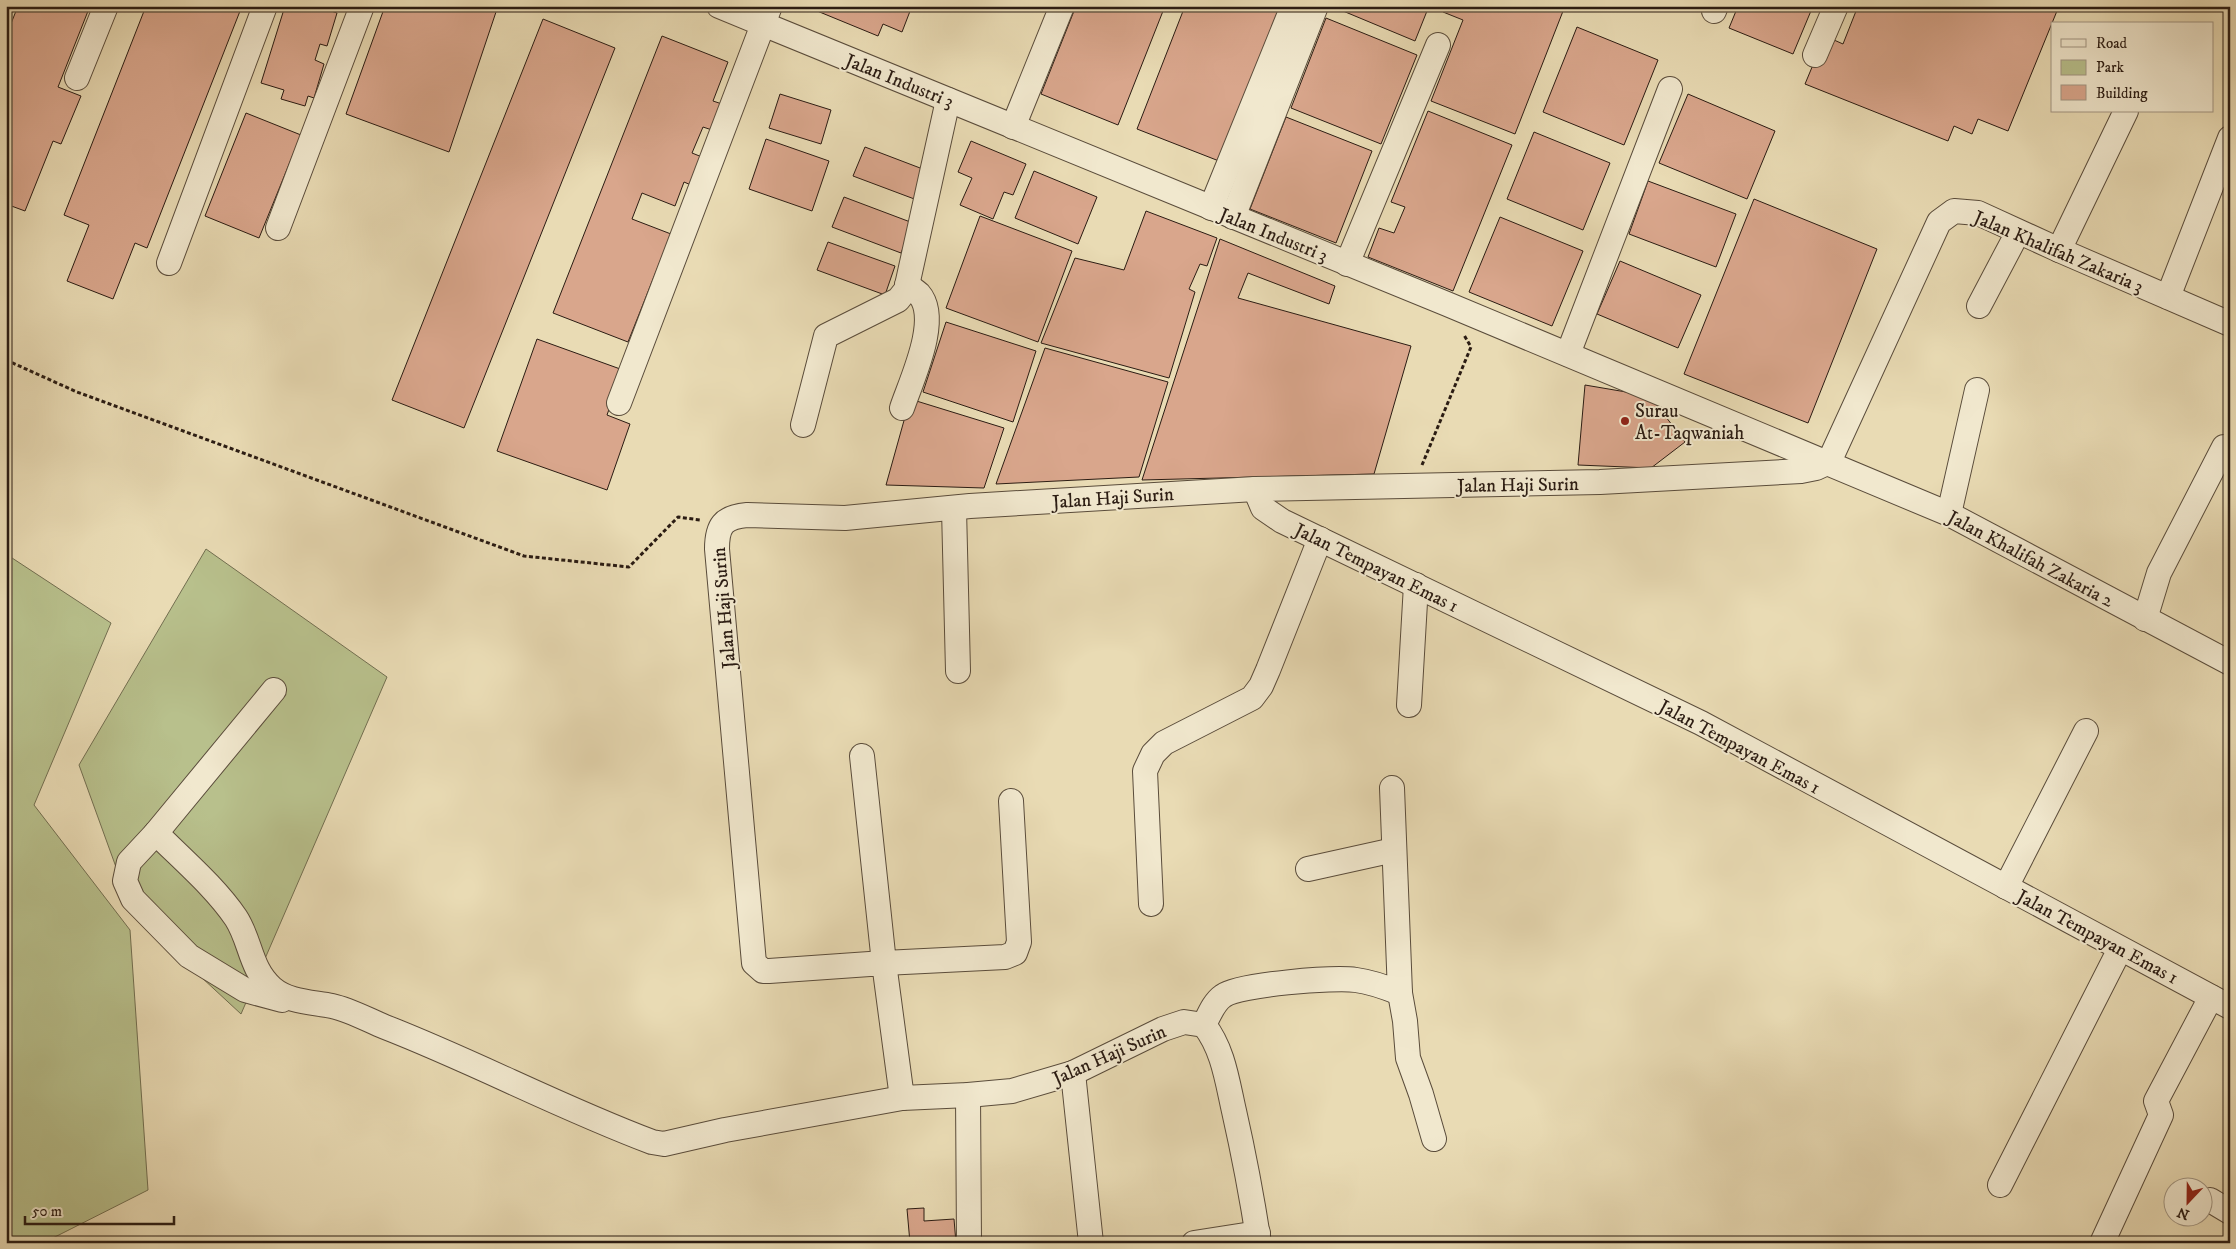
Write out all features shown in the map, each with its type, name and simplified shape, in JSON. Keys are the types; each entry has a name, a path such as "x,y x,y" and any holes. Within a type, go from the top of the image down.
{"street":[{"path":"77,78 106,6"},
{"path":"168,263 265,6"},
{"path":"278,228 362,6"},
{"name":"Jalan Industri 3","path":"719,6 767,15 948,100 1829,462"},
{"path":"1014,127 1062,6"},
{"path":"1222,212 1293,6"},
{"path":"1222,212 1316,6"},
{"path":"1815,55 1836,6"},
{"path":"619,403 767,15"},
{"path":"1348,264 1438,45"},
{"path":"1568,354 1670,89"},
{"path":"803,425 826,336 903,296 948,100"},
{"path":"2058,250 2126,112"},
{"path":"2168,298 2230,138"},
{"name":"Jalan Khalifah Zakaria 3","path":"1829,462 1939,222 1954,211 1978,213 2058,250 2230,324"},
{"path":"1979,306 2018,232"},
{"path":"902,408 927,329 926,309 920,295 907,285"},
{"path":"1949,514 1977,390"},
{"path":"2145,619 2159,572 2224,447"},
{"name":"Jalan Haji Surin","path":"884,962 769,971 763,971 754,963 717,548 717,535 723,522 734,516 845,518 1098,498 1255,489 1600,482 1802,472 1829,462"},
{"name":"Jalan Khalifah Zakaria 2","path":"1829,462 1949,514 2145,619 2225,654"},
{"name":"Jalan Tempayan Emas 1","path":"1255,489 1260,504 1267,512 1701,723 2220,1002"},
{"path":"954,509 958,670"},
{"path":"1151,904 1145,772 1153,754 1164,743 1179,734 1252,698 1261,686 1268,670 1320,539"},
{"path":"1409,705 1416,585"},
{"path":"274,690 156,833 129,862 125,871 125,881 133,899 189,956 245,990 304,1003"},
{"path":"2006,887 2086,730"},
{"path":"862,756 884,962 902,1098"},
{"path":"1392,788 1400,993 1406,1021 1408,1058 1434,1139"},
{"path":"884,962 1005,957 1015,953 1019,942 1011,801"},
{"path":"156,833 216,894 237,919 248,944 255,967 263,979 274,990 304,1003"},
{"path":"1308,869 1394,850"},
{"path":"2000,1185 2120,949"},
{"path":"1194,1243 1258,1238 1247,1170 1222,1058 1215,1039 1204,1025 1216,1002 1232,992 1277,984 1330,978 1378,984 1400,993"},
{"path":"2102,1243 2161,1115 2156,1101 2220,1002"},
{"name":"Jalan Haji Surin","path":"304,1003 333,1006 652,1142 664,1144 725,1130 902,1098 968,1095 1012,1090 1073,1073 1163,1029 1184,1022 1204,1025"},
{"path":"1073,1073 1091,1243"},
{"path":"968,1095 969,1243"}],"path":[{"path":"1413,486 1471,347 1448,304"},
{"path":"6,360 77,392 524,556 629,567 678,517 723,522"}],"green space":[{"path":"206,549 387,677 241,1014 133,914 79,765"},
{"path":"6,554 111,623 34,805 130,930 148,1190 43,1243 26,1243 6,1237"}],"building":[{"path":"18,6 90,6 58,87 81,96 61,144 53,141 25,211 6,204 6,36"},
{"path":"146,6 242,6 147,248 135,243 113,299 67,281 89,225 64,215"},
{"path":"285,6 317,6 337,13 327,46 320,44 315,60 324,64 314,98 308,96 305,106 281,99 284,90 261,83"},
{"path":"385,6 498,6 449,152 346,114"},
{"path":"805,6 912,6 902,32 883,24 878,36"},
{"path":"1076,6 1165,6 1118,125 1041,94"},
{"path":"1185,6 1280,6 1219,161 1137,129"},
{"path":"1331,6 1429,6 1415,41"},
{"path":"1445,6 1565,6 1515,134 1431,101 1463,20 1443,12"},
{"path":"1727,6 1813,6 1793,54 1729,28 1736,11"},
{"path":"1858,6 2059,6 2008,131 1978,119 1972,134 1954,126 1948,141 1805,84 1825,36 1843,44"},
{"path":"1326,18 1417,55 1381,144 1291,108"},
{"path":"543,19 615,48 464,428 392,400"},
{"path":"1577,27 1658,60 1624,145 1543,112"},
{"path":"662,36 728,62 713,101 722,104 712,130 703,127 692,153 702,157 691,185 684,182 675,206 642,193 632,219 671,234 628,342 553,313"},
{"path":"780,94 831,110 821,144 769,128"},
{"path":"1688,94 1775,131 1747,199 1659,163"},
{"path":"1428,111 1512,145 1453,291 1368,257 1379,228 1394,233 1405,207 1391,202"},
{"path":"246,113 301,135 259,238 205,216"},
{"path":"1286,117 1372,151 1336,243 1250,209"},
{"path":"1534,132 1610,163 1583,230 1507,199"},
{"path":"766,139 829,161 812,211 749,189"},
{"path":"971,141 1026,164 1013,195 1004,192 993,219 960,205 972,178 958,172"},
{"path":"865,147 928,171 917,200 853,176"},
{"path":"1034,171 1097,197 1078,244 1015,218"},
{"path":"1648,181 1736,214 1716,267 1629,234"},
{"path":"844,197 913,223 901,253 832,227"},
{"path":"1754,199 1877,249 1808,423 1684,374"},
{"path":"1146,211 1217,238 1207,266 1200,264 1189,289 1195,292 1169,378 1041,343 1075,258 1124,270"},
{"path":"980,216 1072,251 1038,342 946,308"},
{"path":"1500,217 1583,251 1552,326 1469,292"},
{"path":"1220,239 1335,286 1329,304 1248,273 1238,298 1411,346 1374,474 1142,480"},
{"path":"828,242 895,266 885,295 817,270"},
{"path":"1620,261 1701,295 1678,348 1597,314"},
{"path":"946,322 1036,351 1013,422 923,392"},
{"path":"537,339 623,370 607,415 630,424 607,490 497,451"},
{"path":"1045,348 1168,382 1139,477 996,484"},
{"name":"Surau At-Taqwaniah","path":"1585,385 1638,394 1653,400 1685,442 1651,468 1578,465"},
{"path":"910,399 1004,428 984,488 886,485"},
{"path":"924,1208 924,1221 954,1219 956,1243 910,1243 907,1209"}],"place":[{"name":"Surau At-Taqwaniah","path":"1625,421"}]}
